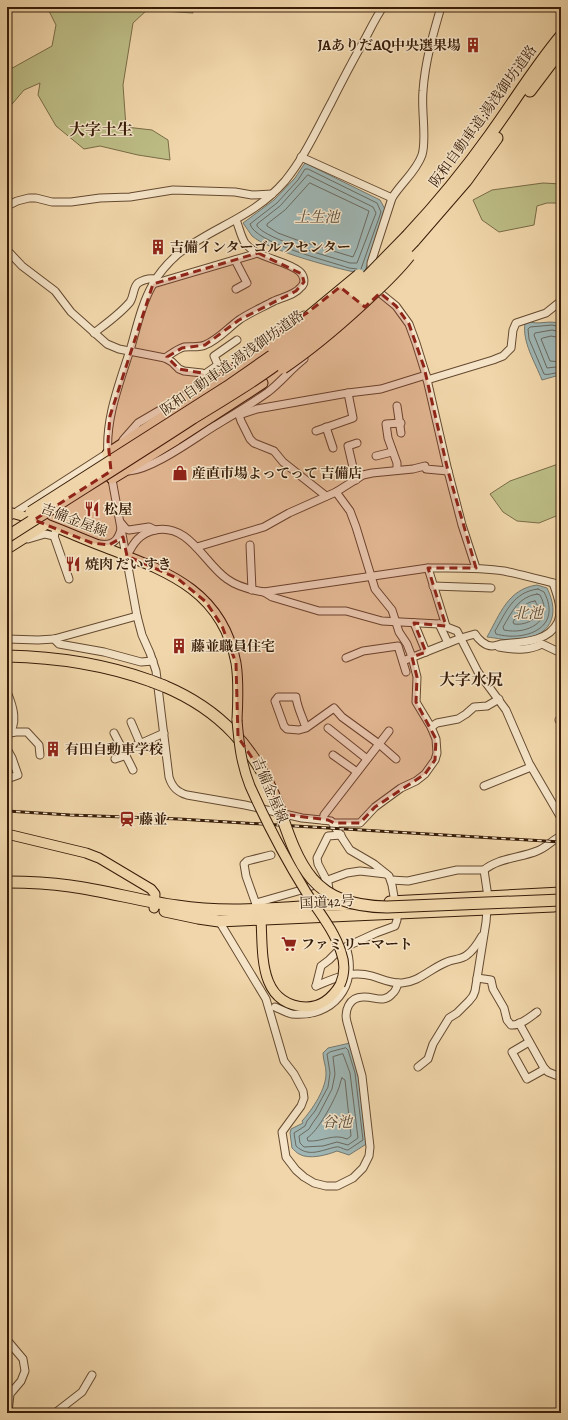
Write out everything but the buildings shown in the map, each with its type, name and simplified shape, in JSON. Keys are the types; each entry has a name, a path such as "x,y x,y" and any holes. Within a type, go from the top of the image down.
{"highway":[{"name":"阪和自動車道;湯浅御坊道路","path":"7,537 225,399 282,360 348,306 377,279 411,238 489,137 533,73 561,36"},
{"name":"阪和自動車道;湯浅御坊道路","path":"7,528 159,432 275,354 296,339 337,305 411,238 466,181 535,83 561,50"},
{"path":"108,454 271,346 354,279 411,238"},
{"path":"112,478 176,439 262,383 300,356 347,318 392,276 411,238"},
{"path":"7,548 45,524"},
{"path":"7,656 48,658 80,662 116,670 164,686 200,704 222,721 240,739 259,766 278,805 291,844 306,872 327,892 346,901 368,906 387,907 561,900"},
{"name":"国道42号","path":"7,882 36,882 98,891 198,918 219,921 258,910 332,904 561,893"},
{"name":"国道42号","path":"154,905 215,909 397,914 561,905"}],"main road":[{"name":"吉備金屋線","path":"9,514 45,524 55,532 92,542 160,569 177,578 199,595 215,614 226,634 236,663 238,685 238,744 247,776 255,796 295,873 340,947 344,968 340,985 332,997 317,1006 304,1007 285,1001 275,994 266,974 262,954 258,910"},
{"path":"7,834 86,853 99,858 152,889 155,894 154,905"}],"street":[{"path":"383,7 301,157 284,181 257,207 186,249 169,263 154,281 144,304 110,416 108,454 137,616 142,635 153,661 158,678 169,777 173,786 181,793 194,797 245,805 302,818 328,820 334,824 348,847 354,853 374,864 389,877 398,920 395,926 376,933 336,952 321,966 316,986 339,976 350,974 368,975 398,983 415,980 447,962 468,955 477,944 484,931"},
{"path":"441,7 430,44 423,90 422,155 413,170 397,189 392,198 371,263 371,276 373,283 380,293 396,306 409,324 416,343 427,378 462,525 476,568"},
{"path":"301,157 392,198"},
{"path":"7,206 30,198 52,202 71,202 100,198 130,197 173,190 235,192 252,195 272,194"},
{"path":"165,358 182,348 205,345 217,338 239,320 302,287 304,278 300,272 289,265 258,253 244,242 236,220"},
{"path":"7,250 22,266 55,291 70,312 107,344 130,351 165,358 172,362 178,369 205,374 213,379"},
{"path":"94,333 116,316 129,303 136,285 139,282 148,278 154,281 258,253"},
{"path":"235,260 247,283 236,288"},
{"path":"9,514 108,454 138,424 213,379 244,357 264,339 307,313 340,287 366,307"},
{"path":"112,478 162,458 239,413 268,392 301,361 366,307 380,293"},
{"path":"239,413 348,393 381,389 493,360 503,356 511,348 513,330 516,323 546,313 561,301"},
{"path":"205,374 218,365 214,356 237,340"},
{"path":"316,430 353,418 348,393"},
{"path":"397,406 402,433"},
{"path":"239,413 241,421 250,439 254,443 274,451 283,462 326,496"},
{"path":"397,470 397,463 392,452 386,424 400,423"},
{"path":"326,427 333,448"},
{"path":"356,480 348,446 357,443"},
{"path":"376,456 392,452"},
{"path":"197,547 264,527 289,513 336,492 363,475 413,469 425,466 426,469 448,471"},
{"path":"334,824 360,823 375,807 401,788 416,781 425,774 435,760 437,752 436,739 432,726 416,702 418,677 407,644 399,632 392,610 375,589 350,511 336,492"},
{"path":"119,519 126,529 132,530 149,527 155,530"},
{"path":"92,542 104,544 113,543 118,538 121,529"},
{"path":"127,556 131,547 138,538 155,530 163,529 186,537 226,579 252,590 264,592 428,568 476,568 504,571 561,585"},
{"path":"7,552 32,537 55,532 69,579"},
{"path":"250,545 252,590"},
{"path":"428,568 448,643"},
{"path":"491,646 532,641 546,635 554,628 560,615 559,604 553,583"},
{"path":"434,586 491,588"},
{"path":"264,592 272,597 319,611 346,611 382,620 442,625 457,631 478,672 506,710 531,767 551,803 560,815"},
{"path":"7,639 54,639 137,616"},
{"path":"414,623 426,652"},
{"path":"403,661 475,634 478,638 491,646 509,649 526,649 534,648 542,644 561,653"},
{"path":"54,639 59,644 104,652 141,662 153,661"},
{"path":"346,658 363,651 398,646 406,672"},
{"path":"7,692 12,703 14,713 12,728 8,735"},
{"path":"306,728 300,710 297,706 296,697 278,697 275,701 284,726 287,729 299,730 306,728 334,708 342,717 379,744 396,759"},
{"path":"432,726 437,723 458,719 474,707 487,706 499,699"},
{"path":"131,722 140,743"},
{"path":"328,728 367,759"},
{"path":"323,820 324,815 389,731"},
{"path":"8,735 16,732 27,732 39,745 40,755"},
{"path":"114,733 133,770"},
{"path":"115,760 124,756 126,750 164,733"},
{"path":"7,779 18,775 8,752"},
{"path":"333,755 357,772"},
{"path":"484,786 531,767"},
{"path":"332,904 326,880 318,864 317,858 328,836 341,835"},
{"path":"271,855 247,861 244,864 246,876 258,910 298,891 326,880 360,870 408,881 457,870 484,870 492,865 539,850 561,836"},
{"path":"418,1068 428,1059 433,1044 449,1018 457,1013 473,996 478,978 487,909 488,897 484,870"},
{"path":"219,921 272,1008 284,1061 294,1074 304,1094 301,1106 282,1132 286,1157 296,1170 309,1181 320,1185 331,1187 337,1186 349,1180 366,1164 370,1153 362,1076 346,1017 347,1008 351,1002 360,997 380,1000 387,998 394,992 398,983"},
{"path":"272,1008 290,1014 310,1013 320,1011 333,1003 346,987 350,974 346,947"},
{"path":"478,978 491,980 504,1008 507,1020 511,1025 519,1023 537,1012"},
{"path":"272,1008 285,1001"},
{"path":"519,1023 545,1069 558,1076"},
{"path":"529,1042 512,1052 527,1079 545,1069"},
{"path":"7,1340 23,1359 25,1371 21,1381 10,1394 8,1413"},
{"path":"55,1413 82,1392 92,1374"}],"highlighted area":[{"path":"258,253 302,274 304,282 296,291 239,320 205,345 182,348 167,357 179,369 202,373 213,379 264,339 307,313 340,287 365,307 380,293 396,306 409,324 424,367 448,471 476,568 428,568 446,626 414,623 426,652 412,657 417,677 416,702 436,739 435,760 425,774 375,807 360,823 334,823 328,820 281,814 267,780 238,737 236,663 222,626 206,602 177,578 127,556 123,537 109,545 92,543 34,520 111,471 108,441 110,416 153,284"}],"green space":[{"path":"47,7 193,7 193,13 147,10 133,23 123,85 126,127 152,130 168,140 170,160 138,155 100,146 84,149 56,126 38,95 40,83 24,90 7,110 7,71 52,46 56,25"},
{"path":"543,183 561,184 561,203 547,203 537,206 534,225 499,232 482,220 473,200 492,190"},
{"path":"561,463 561,514 539,523 517,521 503,512 490,494 510,481"}],"water":[{"name":"土生池","path":"305,163 380,200 386,211 364,274 323,264 273,248 252,236 243,223 274,200 295,178"},
{"path":"527,321 536,323 552,322 561,324 561,378 556,376 542,380 527,345 525,337 525,323"},
{"name":"北池","path":"537,585 547,588 553,608 550,623 545,630 538,635 518,640 487,637 501,611 512,597 527,587"},
{"name":"谷池","path":"350,1043 359,1072 368,1143 349,1155 337,1151 313,1157 303,1156 292,1148 290,1133 291,1129 303,1123 302,1121 314,1105 324,1085 326,1078 326,1067 323,1053 328,1048"}],"railway":[{"path":"7,811 179,819 561,842"}],"place":[{"name":"JAありだAQ中央選果場","path":"473,45"},
{"name":"吉備インターゴルフセンター","path":"158,247"},
{"name":"産直市場よってって 吉備店","path":"180,473"},
{"name":"松屋","path":"92,509"},
{"name":"焼肉 だいすき","path":"73,564"},
{"name":"藤並職員住宅","path":"179,646"},
{"name":"有田自動車学校","path":"53,749"},
{"name":"藤並","path":"127,819"},
{"name":"ファミリーマート","path":"289,944"}],"district":[{"name":"大字土生","path":"101,130"},
{"name":"大字水尻","path":"471,680"}]}
